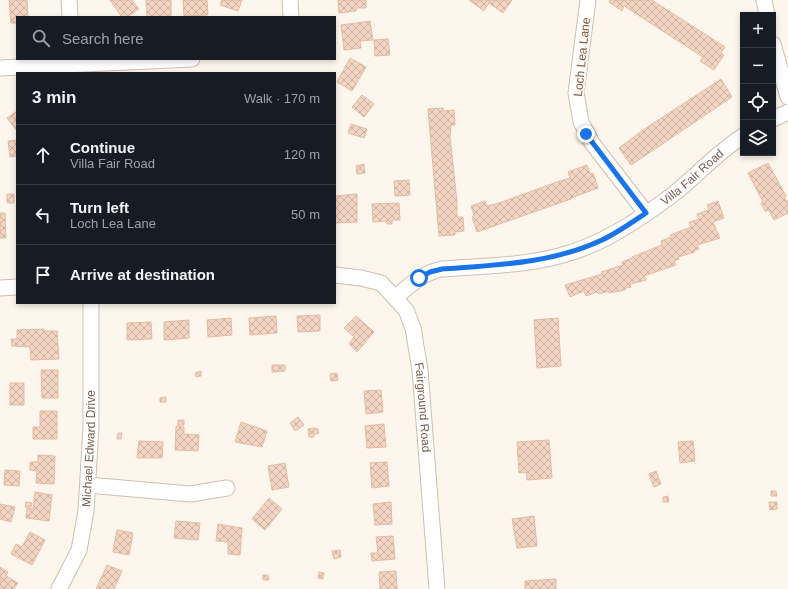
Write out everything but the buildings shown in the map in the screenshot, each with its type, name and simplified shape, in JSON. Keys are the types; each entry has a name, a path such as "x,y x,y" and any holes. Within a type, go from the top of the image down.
{"street":[{"path":"69,0 70,16"},
{"path":"290,0 291,16"},
{"name":"Loch Lea Lane","path":"588,0 576,93 578,112 589,139 646,213"},
{"path":"764,0 766,12"},
{"path":"774,48 788,97"},
{"path":"0,68 74,66 175,60"},
{"path":"776,118 788,112"},
{"name":"Villa Fair Road","path":"395,298 419,278 430,272 442,269 533,262 561,256 600,241 618,232 672,195 713,159 740,138"},
{"name":"Fairground Road","path":"336,275 360,278 381,283 409,315 418,347 437,589"},
{"path":"0,288 16,287"},
{"name":"Michael Edward Drive","path":"59,589 79,550 84,529 88,485 92,380 90,304"},
{"path":"88,485 190,494 227,488"}],"route":[{"path":"419,278 430,272 442,269 533,262 561,256 600,241 618,232 646,213 586,134"}]}
